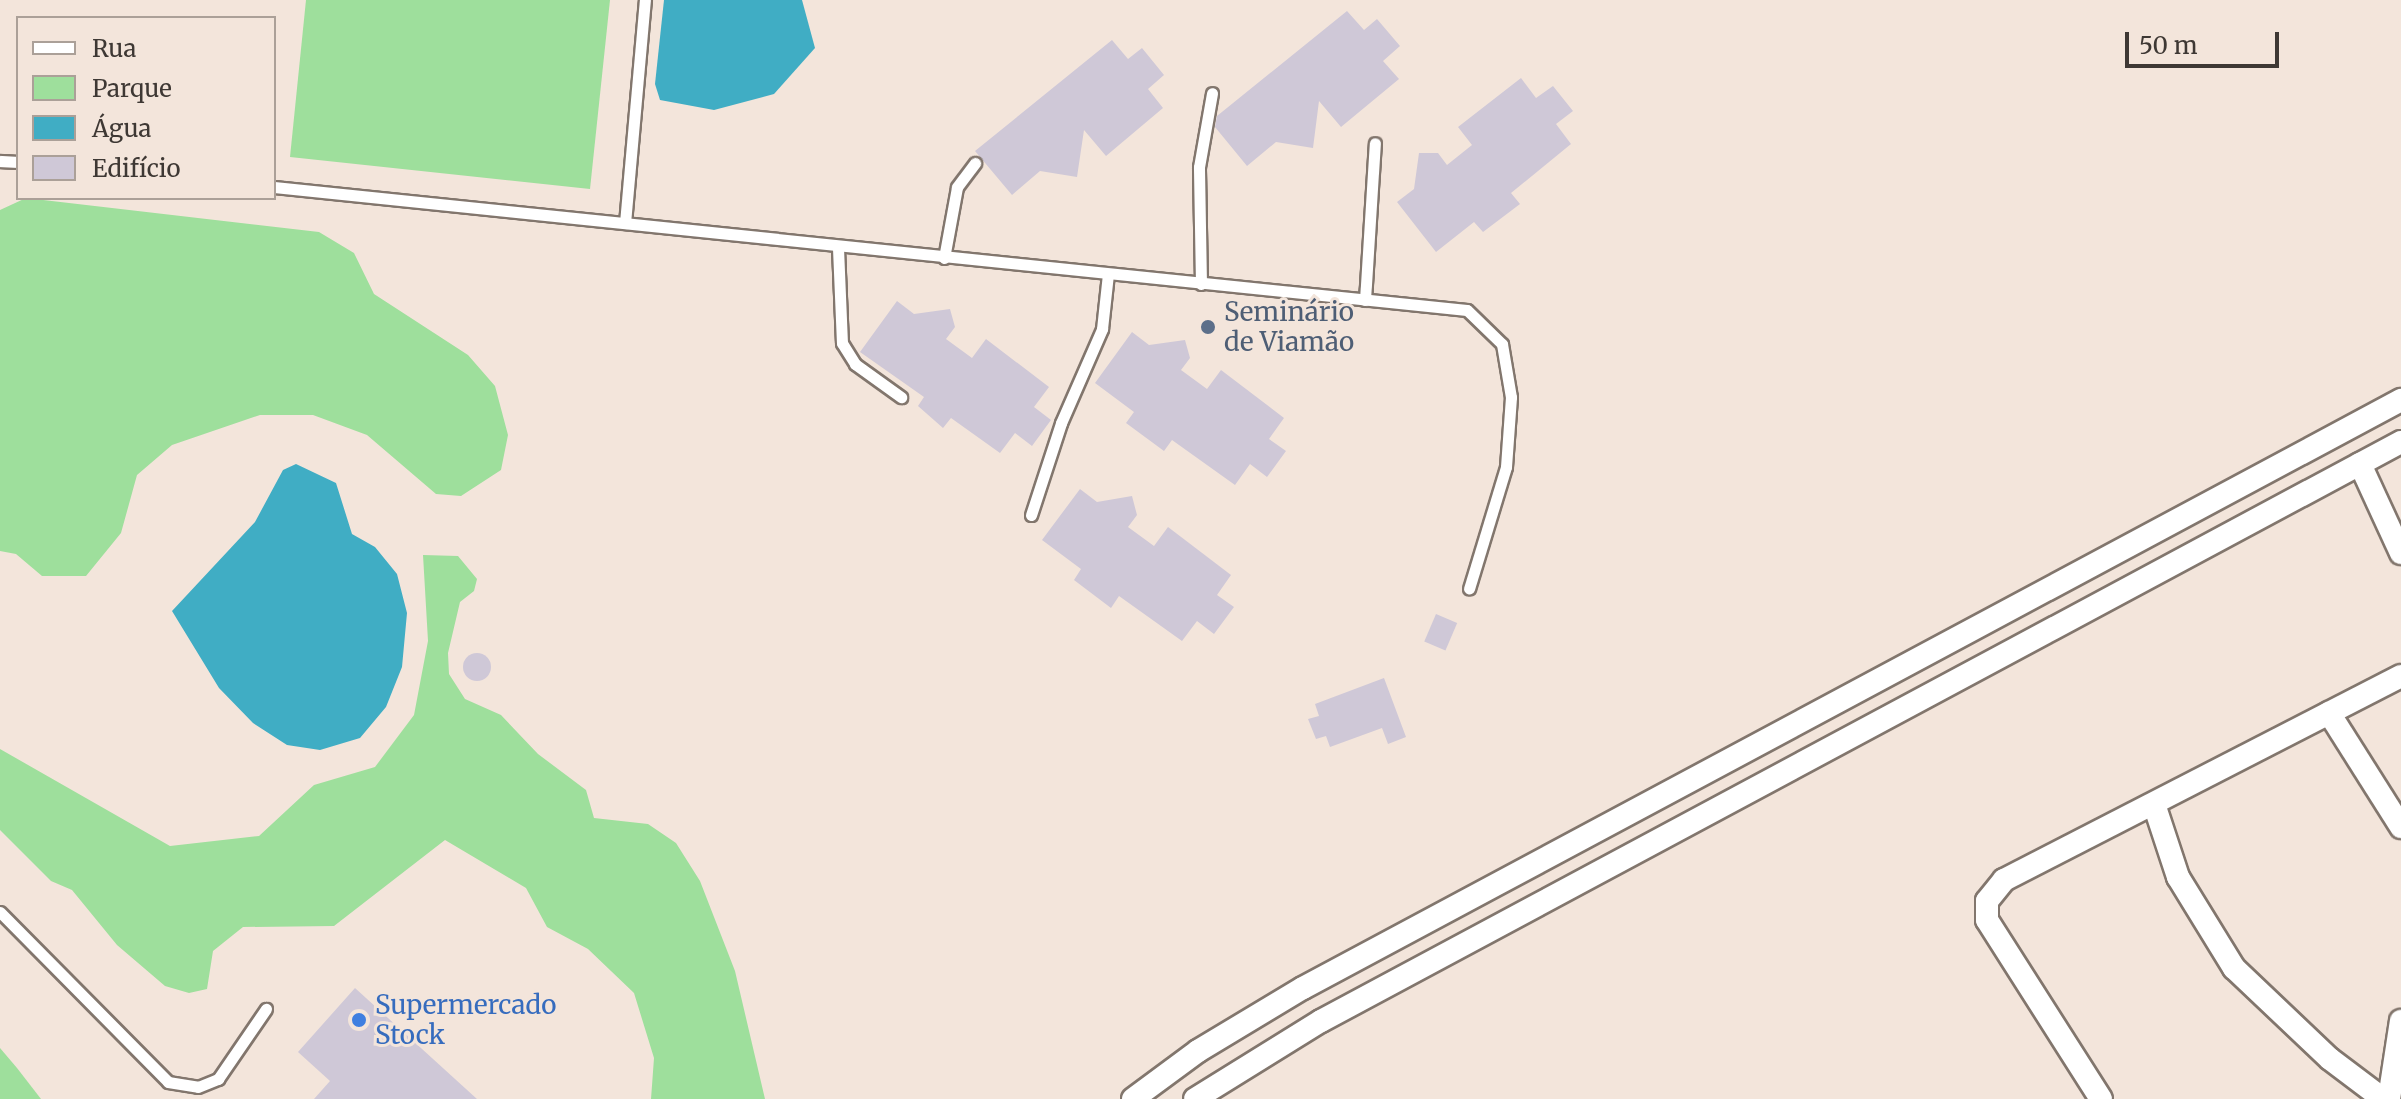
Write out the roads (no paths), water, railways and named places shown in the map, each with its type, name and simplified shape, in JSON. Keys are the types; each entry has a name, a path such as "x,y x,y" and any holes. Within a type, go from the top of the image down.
{"street":[{"path":"1133,1099 1250,1018 2401,400"},
{"path":"1195,1099 1269,1050 1394,981 2401,442"},
{"path":"2360,464 2401,553"},
{"path":"1912,661 1930,692"},
{"path":"2101,1099 1987,920 1987,901 2004,880 2155,807 2401,676"},
{"path":"2329,713 2390,817 2401,827"},
{"path":"2155,807 2178,877 2234,968 2330,1059 2386,1099 2401,1021"},
{"path":"1376,949 1394,981"}],"lane":[{"path":"625,223 645,0"},
{"path":"1201,284 1199,167 1212,93"},
{"path":"1365,300 1375,143"},
{"path":"944,258 957,187 975,163"},
{"path":"276,187 838,248 1467,310 1502,344 1511,397 1506,467 1469,589"},
{"path":"838,248 842,343 855,364 901,397"},
{"path":"1031,515 1073,392 1102,329 1108,274"},
{"path":"0,912 168,1082 198,1087 218,1079 266,1009"}],"water":[{"path":"664,0 802,0 815,48 774,94 714,110 660,100 655,84"},
{"path":"296,464 336,483 352,534 375,547 397,574 407,613 402,667 386,707 360,738 320,750 287,745 253,723 219,688 172,611 255,522 283,470"}],"place":[{"name":"Seminário de Viamão","path":"1208,327"},
{"name":"Supermercado Stock","path":"359,1020"}]}
